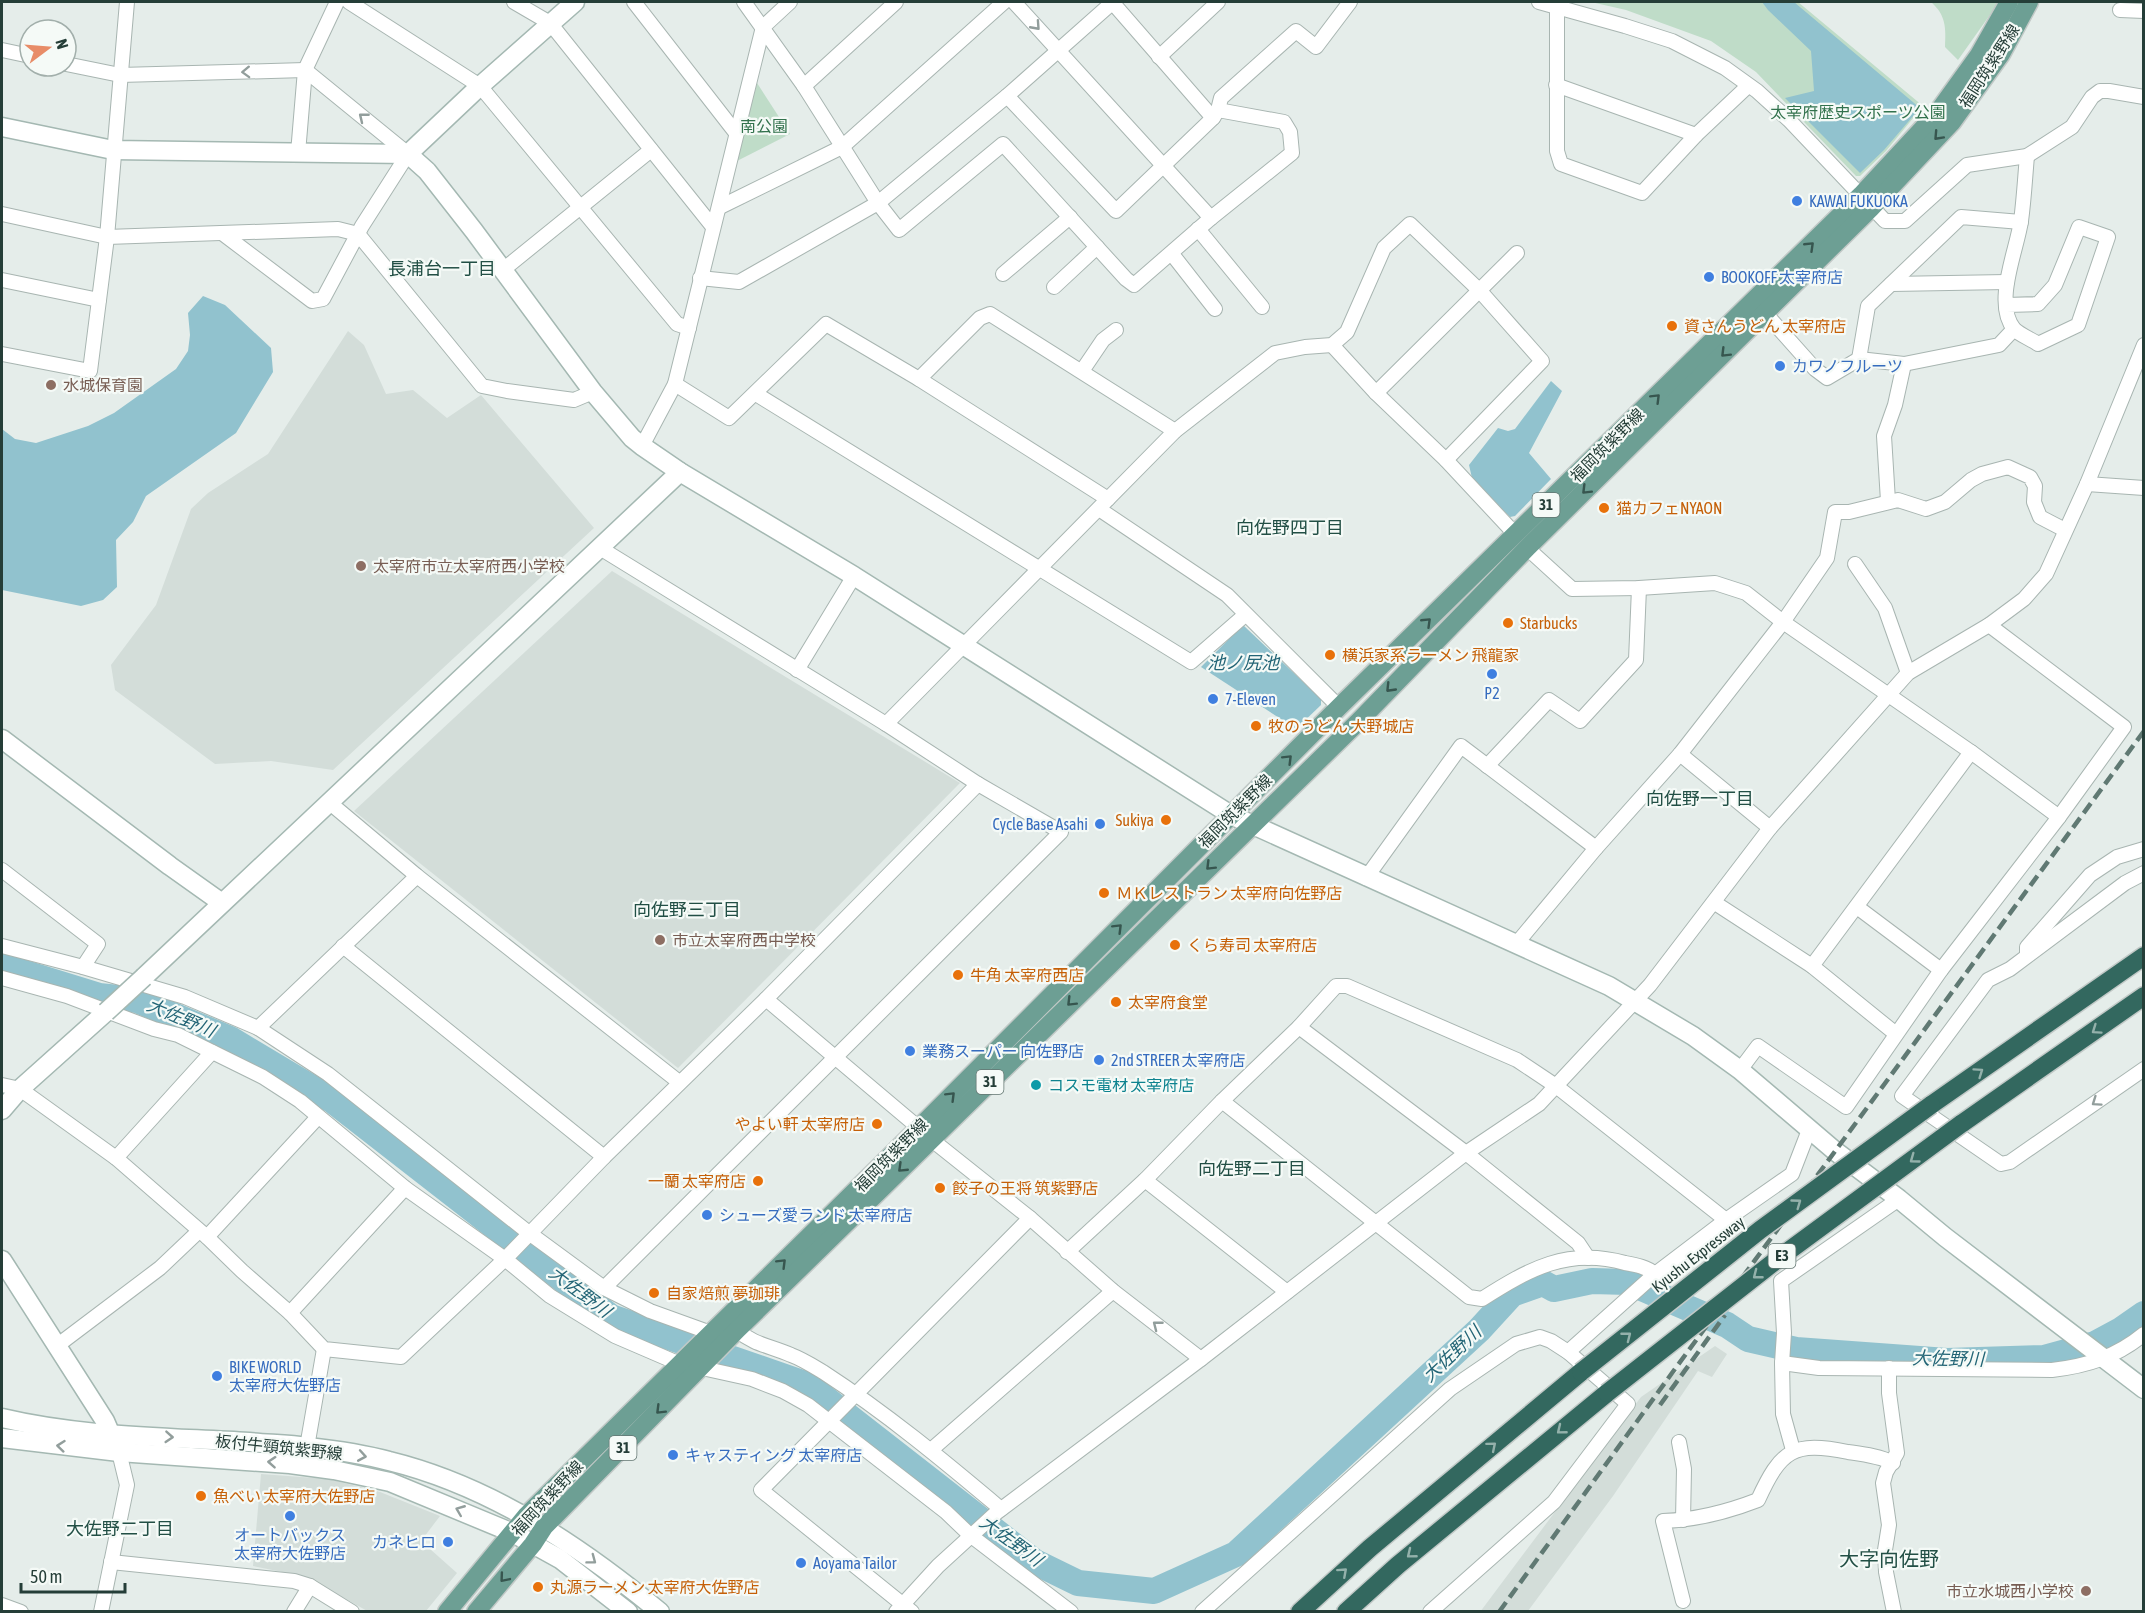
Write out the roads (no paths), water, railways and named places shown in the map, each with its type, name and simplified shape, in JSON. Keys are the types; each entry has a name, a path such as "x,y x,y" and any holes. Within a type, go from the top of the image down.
{"highway":[{"name":"Kyushu Expressway","path":"1300,1611 1370,1548 1581,1372 1760,1230 2144,956"},
{"name":"E3","path":"1346,1611 1398,1565 1607,1393 1779,1258 1961,1124 2144,996"}],"main road":[{"name":"福岡筑紫野線","path":"476,1611 533,1544 544,1527 702,1368 725,1334 925,1134 1231,815 1340,707 1522,542 1765,313 1866,202 1938,112 1979,55 2009,2"},
{"name":"福岡筑紫野線","path":"447,1611 526,1516 680,1364 725,1334 925,1134 1357,723 1522,542 1866,202 1952,122 2001,54 2029,2"}],"street":[{"path":"2,354 90,371 107,237 127,2"},
{"path":"298,153 305,70 337,2"},
{"path":"349,2 480,86 677,324 689,328"},
{"path":"514,2 550,23 713,227"},
{"path":"222,233 312,301 323,299 358,234 408,154 480,86 575,2"},
{"path":"634,2 736,133"},
{"path":"700,278 739,282 878,203 1007,96 1112,2 1159,57 1216,114 1284,122 1290,132 1292,153 1211,218 1134,285 1003,144 898,230 878,203 804,86 744,2"},
{"path":"642,446 675,384 763,27 790,2"},
{"path":"804,86 896,2"},
{"path":"720,207 842,147 1004,2"},
{"path":"1014,2 1211,218"},
{"path":"1159,57 1218,2"},
{"path":"1007,96 1116,211 1216,114 1221,98 1296,31 1316,46 1350,2"},
{"path":"1539,2 1672,41 1725,68 1757,91 1789,120 1885,221 1905,221 1967,165 2027,156 2072,127 2092,97 2100,91 2144,97"},
{"path":"1557,7 1557,151 1561,164 1642,193 1696,135 1748,86"},
{"path":"2120,10 2144,11"},
{"path":"2,50 18,53"},
{"path":"78,66 120,75 305,70 427,171 504,269 593,392 632,438 642,446 680,472 854,576 1231,815 1366,878 1516,943 1635,1000 1693,1036 1740,1070 1809,1130 1945,1237 2103,1360 2144,1389"},
{"path":"1556,84 1696,135"},
{"path":"2,127 113,150 408,154"},
{"path":"504,269 651,150"},
{"path":"2007,305 2038,304 2055,285 2079,227 2108,237 2078,325 2038,344 2014,329 2007,310 2007,305 2007,282 2021,222 2027,156"},
{"path":"2,214 107,237 338,229 358,234 482,386 574,400 593,392"},
{"path":"1859,359 1868,306 1961,217 2021,222"},
{"path":"1003,274 1070,218"},
{"path":"886,724 1175,431 1275,353 1332,345 1347,332 1384,248 1410,224 1480,291 1542,361 1446,460"},
{"path":"1198,230 1262,307"},
{"path":"1054,287 1097,247"},
{"path":"1377,393 1517,253"},
{"path":"1172,254 1215,309"},
{"path":"2,280 99,300"},
{"path":"1891,284 2007,282"},
{"path":"1765,313 1815,369 1827,378 1859,359 1904,364 2000,345 2014,329"},
{"path":"919,379 980,318 990,314 1175,431"},
{"path":"675,384 729,418 826,324 919,379 1104,504 1227,595 1340,707"},
{"path":"1082,371 1103,340 1116,330"},
{"path":"1332,345 1377,393 1446,460 1522,542 1572,589 1639,588 1715,583 1746,593 1783,622 1889,694 2059,817"},
{"path":"1030,1218 761,1490 903,1609 938,1566 973,1532 999,1511 1201,1359 1466,1153 1539,1104 1650,985 1770,828 1908,673 1989,625 2024,598 2046,574 2087,484 2144,345"},
{"path":"1888,501 1884,436 1895,405 1904,364"},
{"path":"756,394 1191,662 1245,615"},
{"path":"1516,943 1596,848 1680,754 1783,622 1827,558 1835,512 1849,512 1888,501 1905,501 1926,509 1945,502 1971,480 2008,467 2030,477 2035,486 2034,501 2040,517 2065,530"},
{"path":"2,1110 20,1089 144,977 680,472"},
{"path":"2087,484 2144,488"},
{"path":"600,548 886,724 978,784 1061,832 604,1288"},
{"path":"1856,564 1885,608 1908,673"},
{"path":"797,670 854,576"},
{"path":"1487,766 1549,700 1580,721 1636,660 1639,588"},
{"path":"1740,1070 1758,1046 1846,1107 1941,970 2059,817 2124,727 1989,625"},
{"path":"2,739 222,903"},
{"path":"1366,878 1461,746 1596,848"},
{"path":"1812,966 1971,752"},
{"path":"1680,754 1770,828"},
{"path":"2,1085 20,1089 116,1158 203,1234 290,1314 324,1349 401,1357 505,1259 604,1157 766,999 978,784"},
{"path":"330,803 417,876 680,1082"},
{"path":"2027,956 2027,947 2090,875 2117,857 2144,849"},
{"path":"2,870 98,944 83,967"},
{"path":"2144,873 2125,883 2010,969 1988,980 1902,1096 2001,1164 2010,1162 2144,1069"},
{"path":"258,1028 417,876"},
{"path":"1714,903 1812,966 1896,1034"},
{"path":"1857,907 1941,970"},
{"path":"2,946 186,997 258,1028 328,1074 529,1233 604,1288 650,1311 792,1355 821,1371 852,1397 931,1450 999,1511"},
{"path":"343,946 604,1157"},
{"path":"2,978 67,996 106,1012 178,1035 263,1077 300,1101 405,1188 505,1259 550,1296 615,1335 680,1364"},
{"path":"1067,1252 1145,1180 1299,1027 1336,986 1347,986 1517,1060 1556,1086 1726,1220"},
{"path":"766,999 925,1134 1030,1218 1113,1291 1201,1359"},
{"path":"1299,1027 1466,1153 1578,1243 1588,1258"},
{"path":"116,1158 212,1052"},
{"path":"1222,1101 1469,1297 1482,1299 1524,1273 1568,1258 1616,1260 1650,1269 1655,1274"},
{"path":"58,1345 203,1234 318,1117"},
{"path":"1568,1352 1655,1274 1792,1174 1809,1130"},
{"path":"1145,1180 1287,1292"},
{"path":"290,1314 405,1188"},
{"path":"1793,1450 1783,1414 1784,1334 1780,1281 1899,1199"},
{"path":"2,1260 105,1421 119,1452 127,1485 101,1611"},
{"path":"931,1450 1113,1291"},
{"path":"1782,1363 1819,1368 2052,1370 2103,1360 2144,1334"},
{"path":"1202,1611 1450,1389 1516,1344 1540,1337 1568,1352 1628,1404 1555,1504 1430,1611"},
{"path":"307,1447 324,1349"},
{"path":"702,1368 752,1379 783,1391 832,1418 1071,1611"},
{"path":"1888,1368 1897,1453 1886,1472 1883,1484 1889,1525 1886,1572 1894,1611"},
{"name":"板付牛頸筑紫野線","path":"2,1418 28,1424 110,1433 307,1447 389,1461 456,1483 526,1516 581,1551 660,1611"},
{"name":"板付牛頸筑紫野線","path":"2,1438 119,1452 290,1464 334,1470 390,1482 465,1511 513,1533 560,1559 628,1611"},
{"path":"1679,1442 1683,1468 1683,1520"},
{"path":"1683,1601 1663,1521 1683,1520 1726,1512 1758,1500 1769,1476 1779,1462 1793,1450 1813,1446 1862,1454 1893,1463"},
{"path":"111,1562 294,1581 310,1586 352,1611"},
{"path":"294,1611 310,1586"},
{"path":"2,1605 21,1611"}],"water":[{"path":"1762,2 1794,2 1920,108 1884,150 1860,173 1785,98 1814,91 1811,51"},
{"path":"203,296 225,305 271,348 273,372 236,433 146,496 133,522 116,540 117,587 103,600 81,606 2,590 2,429 15,439 36,443 88,426 114,413 176,369 188,351 190,335 188,313"},
{"path":"1551,381 1562,391 1529,453 1551,479 1515,516 1510,517 1472,478 1469,465 1498,428 1508,431 1515,429"},
{"name":"池ノ尻池","path":"1243,625 1321,699 1321,705 1296,729 1201,667"}],"waterway":[{"name":"大佐野川","path":"2,966 99,996 137,1000 230,1039 332,1100 611,1317 808,1385 1035,1562 1078,1583 1154,1591 1236,1554 1479,1330 1512,1294 1543,1283 1554,1289 1592,1281 1628,1282 1727,1325 1748,1339 1796,1350 1947,1361 2044,1358 2095,1344 2144,1314"}],"railway":[{"path":"1499,1612 2144,731"},
{"path":"1660,1405 1725,1315"}],"place":[{"name":"KAWAI FUKUOKA","path":"1797,201"},
{"name":"BOOKOFF 太宰府店","path":"1709,277"},
{"name":"資さんうどん 太宰府店","path":"1672,326"},
{"name":"カワノフルーツ","path":"1780,366"},
{"name":"水城保育園","path":"51,385"},
{"name":"猫カフェNYAON","path":"1604,508"},
{"name":"太宰府市立太宰府西小学校","path":"361,566"},
{"name":"Starbucks","path":"1508,623"},
{"name":"横浜家系ラーメン 飛龍家","path":"1330,655"},
{"name":"P2","path":"1492,674"},
{"name":"7-Eleven","path":"1213,699"},
{"name":"牧のうどん 大野城店","path":"1256,726"},
{"name":"Sukiya","path":"1166,820"},
{"name":"Cycle Base Asahi","path":"1100,824"},
{"name":"ＭＫレストラン 太宰府向佐野店","path":"1104,893"},
{"name":"市立太宰府西中学校","path":"660,940"},
{"name":"くら寿司 太宰府店","path":"1175,945"},
{"name":"牛角 太宰府西店","path":"958,975"},
{"name":"太宰府食堂","path":"1116,1002"},
{"name":"業務スーパー 向佐野店","path":"910,1051"},
{"name":"2nd STREER 太宰府店","path":"1099,1060"},
{"name":"コスモ電材 太宰府店","path":"1036,1085"},
{"name":"やよい軒 太宰府店","path":"877,1124"},
{"name":"一蘭 太宰府店","path":"758,1181"},
{"name":"餃子の王将 筑紫野店","path":"940,1188"},
{"name":"シューズ愛ランド 太宰府店","path":"707,1215"},
{"name":"自家焙煎 夢珈琲","path":"654,1293"},
{"name":"BIKE WORLD 太宰府大佐野店","path":"217,1376"},
{"name":"キャスティング 太宰府店","path":"673,1455"},
{"name":"魚べい 太宰府大佐野店","path":"201,1496"},
{"name":"オートバックス 太宰府大佐野店","path":"290,1516"},
{"name":"カネヒロ","path":"448,1542"},
{"name":"Aoyama Tailor","path":"801,1563"},
{"name":"丸源ラーメン 太宰府大佐野店","path":"538,1587"},
{"name":"市立水城西小学校","path":"2086,1591"}],"district":[{"name":"長浦台一丁目","path":"442,269"},
{"name":"向佐野四丁目","path":"1290,528"},
{"name":"向佐野一丁目","path":"1700,799"},
{"name":"向佐野三丁目","path":"687,910"},
{"name":"向佐野二丁目","path":"1252,1169"},
{"name":"大佐野二丁目","path":"120,1529"},
{"name":"大字向佐野","path":"1889,1559"}],"park label":[{"name":"太宰府歴史スポーツ公園","path":"1858,112"},
{"name":"南公園","path":"764,126"}]}
